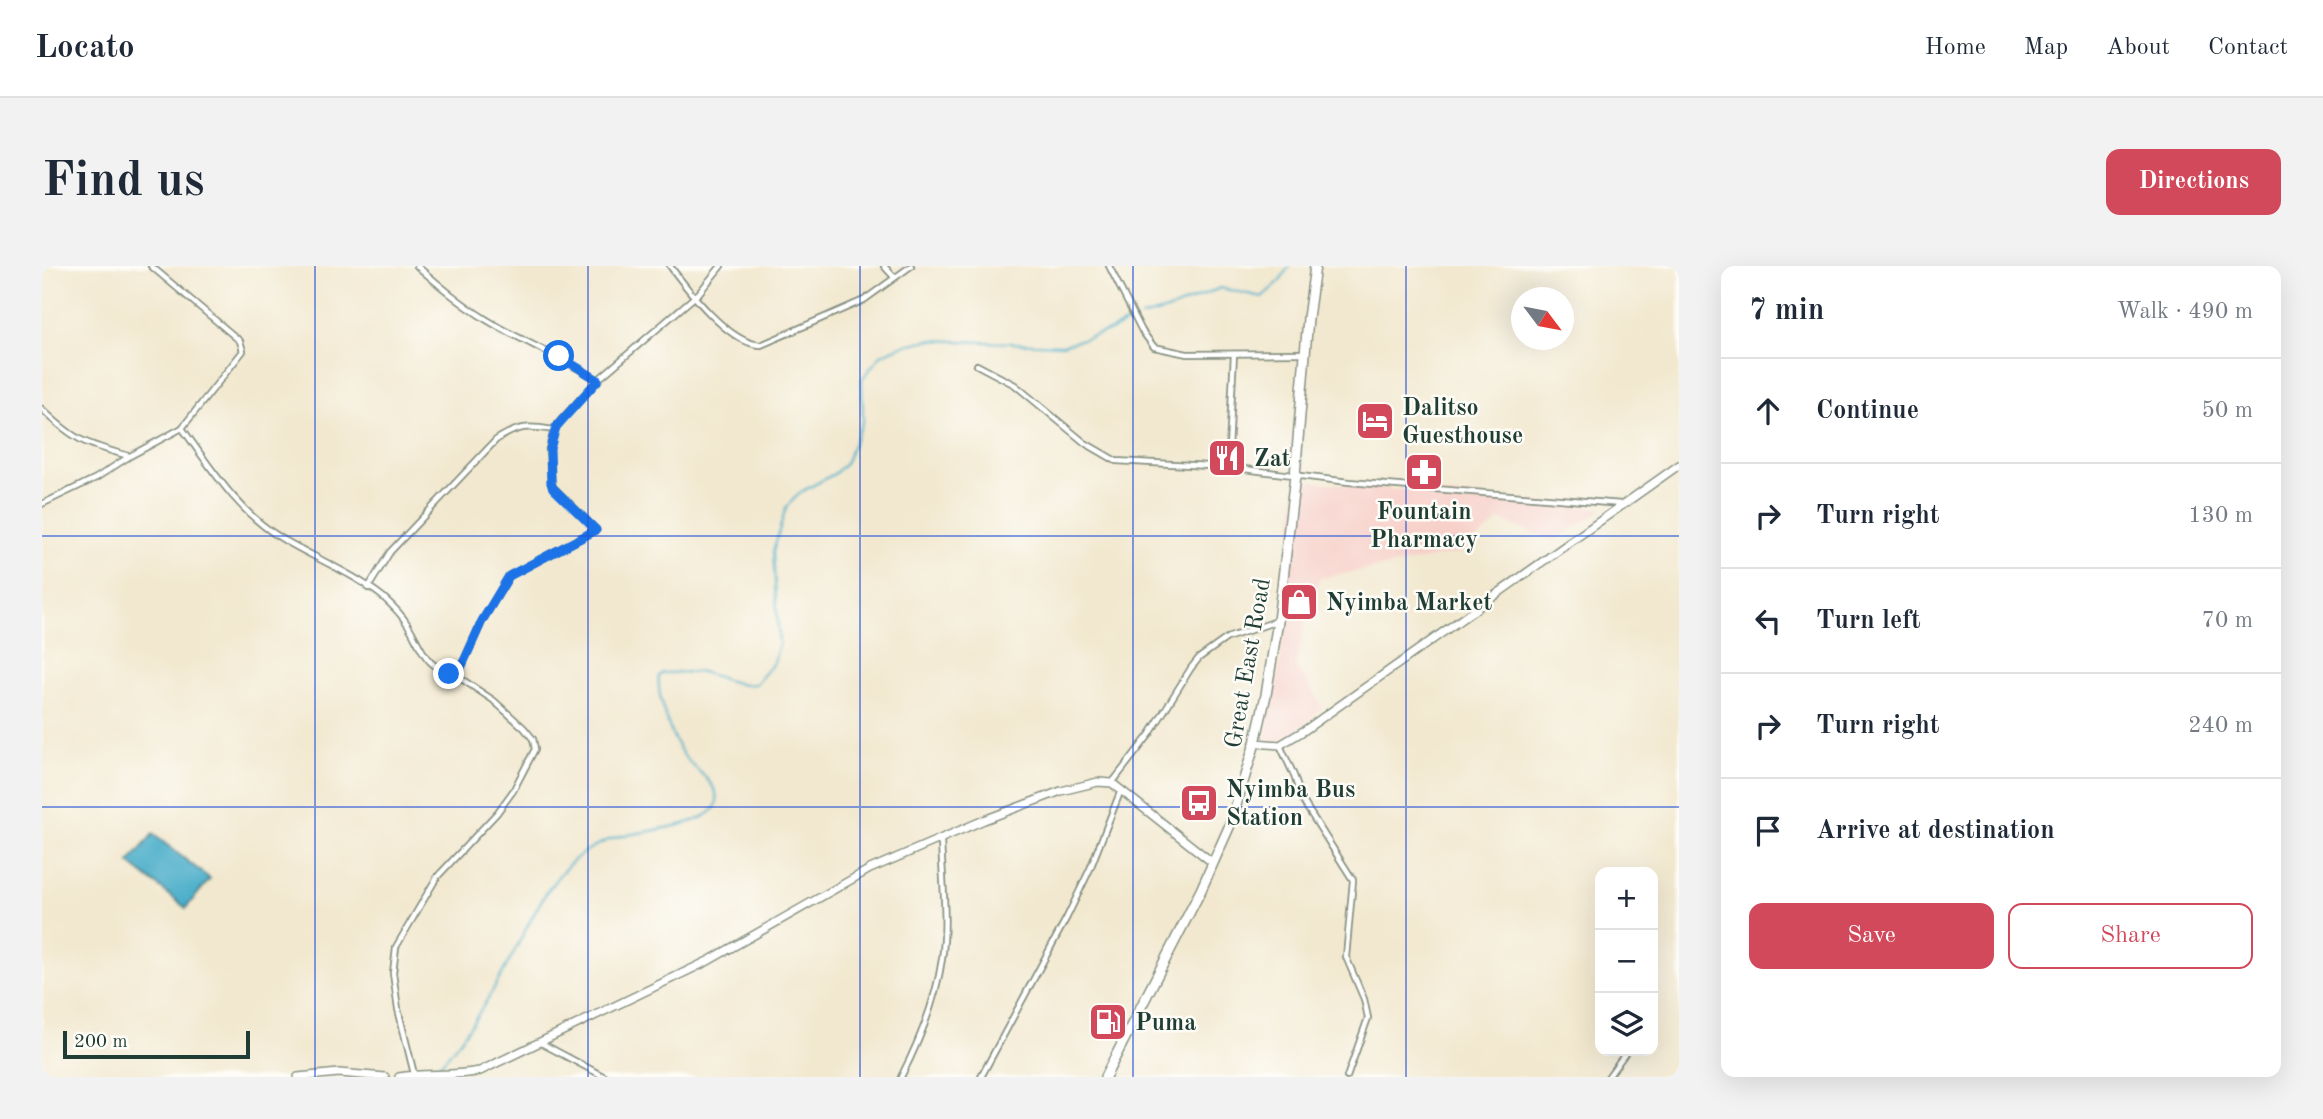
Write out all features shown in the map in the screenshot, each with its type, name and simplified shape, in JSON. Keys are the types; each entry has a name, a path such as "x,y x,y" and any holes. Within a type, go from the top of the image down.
{"highway":[{"name":"Great East Road","path":"1105,1077 1213,863 1233,815 1255,743 1278,621 1315,266"}],"street":[{"path":"42,504 96,478 182,428 243,351 243,346 151,266"},
{"path":"417,266 488,320 559,356 598,380"},
{"path":"670,266 694,298 736,335 751,344 761,345 857,304 911,266"},
{"path":"457,677 482,621 509,576 596,530 552,486 550,449 554,430 598,380 694,298 721,266"},
{"path":"884,266 894,277"},
{"path":"1109,266 1152,346 1187,354 1304,353"},
{"path":"1228,467 1234,354"},
{"path":"977,365 1015,385 1085,443 1116,461 1228,467 1295,477 1620,504"},
{"path":"42,409 74,438 130,456"},
{"path":"368,588 390,552 496,440 513,429 524,427 554,430"},
{"path":"182,428 229,493 249,513 281,538 384,598 405,620 430,663 493,700 533,739 535,749 513,791 497,813 438,877 396,947 393,973 398,1009 414,1074"},
{"path":"1255,743 1280,745 1305,730 1620,504 1679,465"},
{"path":"1112,783 1150,734 1199,658 1227,638 1278,621"},
{"path":"1280,745 1297,779 1299,794 1353,880 1346,957 1364,999 1368,1018 1347,1077"},
{"path":"399,1077 414,1074 462,1075 480,1071 708,961 838,885 941,838 1061,791 1098,782 1112,783 1213,863"},
{"path":"981,1077 1067,918 1122,790"},
{"path":"901,1077 928,1016 943,957 941,838"},
{"path":"541,1043 603,1077"},
{"path":"1608,1077 1623,1056"},
{"path":"298,1077 339,1073 385,1077"}],"shaded area":[{"name":"Nyimba Market","path":"1297,480 1603,509 1554,541 1500,520 1460,553 1320,578 1304,626 1295,668 1307,681 1322,707 1304,727 1281,744 1265,740 1281,657"}],"water":[{"path":"153,834 210,879 186,908 129,863"}],"waterway":[{"path":"1141,317 1171,309 1220,288 1262,297 1280,281 1289,266"},
{"path":"436,1069 478,1014 552,884 573,861 612,839 691,822 713,810 717,802 714,789 684,756 670,729 662,706 659,676 663,673 701,672 743,685 756,684 774,662 779,644 773,552 786,507 801,492 834,474 845,464 863,420 862,379 881,355 901,346 929,340 1063,345 1112,330 1132,320"}],"place":[{"name":"Dalitso Guesthouse","path":"1375,421"},
{"name":"Zat","path":"1227,458"},
{"name":"Fountain Pharmacy","path":"1424,472"},
{"name":"Nyimba Market","path":"1299,602"},
{"name":"Nyimba Bus Station","path":"1199,803"},
{"name":"Puma","path":"1108,1022"}],"route":[{"path":"449,674 457,677 482,621 509,576 596,530 555,491 551,483 550,449 554,430 598,380 559,356"}]}
